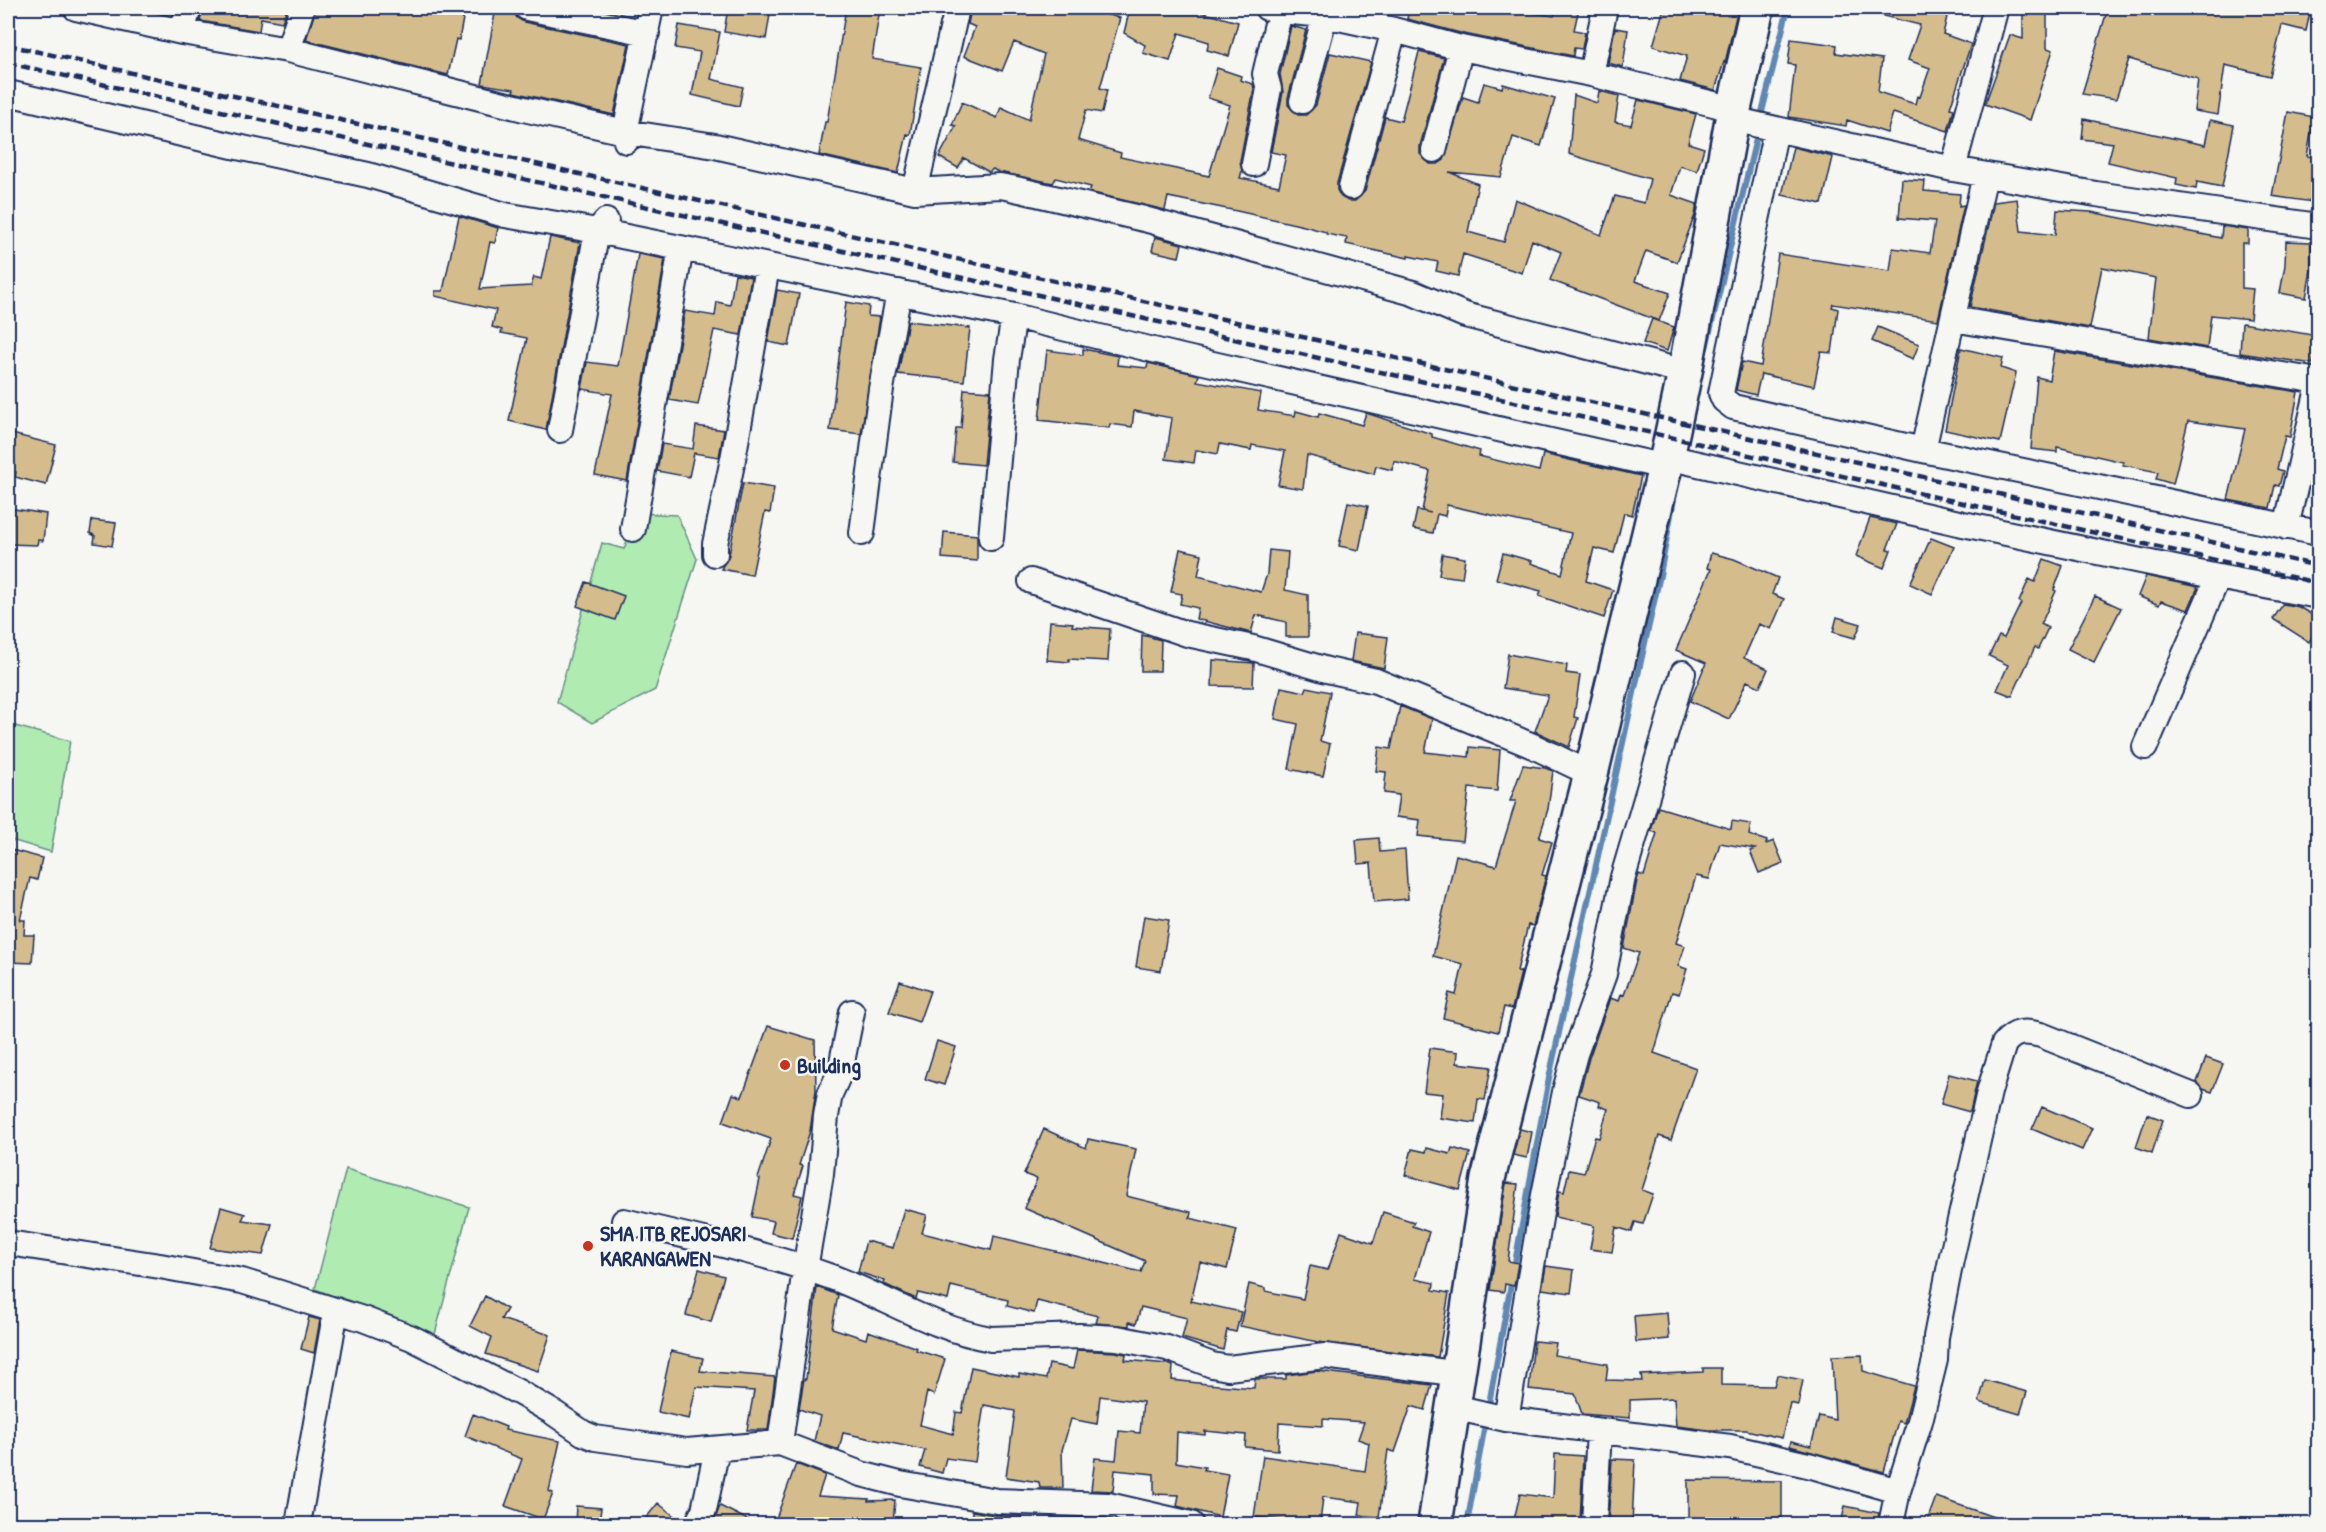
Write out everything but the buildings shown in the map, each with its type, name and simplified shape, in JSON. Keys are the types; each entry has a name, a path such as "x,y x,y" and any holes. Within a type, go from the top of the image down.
{"main road":[{"path":"1435,1524 1463,1409 1460,1374 1488,1179 1591,774 1678,462 1685,372 1752,122 1757,8"}],"street":[{"path":"76,8 182,32 288,50 626,137 715,146 915,191 1000,186 1133,216 1413,293 1465,315 1685,372"},
{"path":"182,32 189,8"},
{"path":"288,50 302,8"},
{"path":"527,8 647,33"},
{"path":"626,137 651,8"},
{"path":"915,191 957,8"},
{"path":"1592,74 1605,8"},
{"path":"1254,164 1269,89 1265,74 1274,9 1329,13 1461,48 1592,74 1752,122 1953,169 2096,194 2319,226"},
{"path":"1953,169 1995,11"},
{"path":"1302,101 1329,13"},
{"path":"1351,187 1394,30"},
{"path":"1434,150 1461,48"},
{"path":"8,93 368,175 505,215 602,226 681,248 1014,316 1182,357 2218,577 2319,596"},
{"path":"1752,122 1721,393 1724,400 1733,407 1923,450 2319,533"},
{"path":"1923,450 1985,175"},
{"path":"560,430 602,226"},
{"path":"633,530 681,248"},
{"path":"715,554 767,267"},
{"path":"862,533 881,389 899,292"},
{"path":"991,538 1007,359 1014,316"},
{"path":"1953,319 2319,381"},
{"path":"2286,527 2319,389"},
{"path":"2145,747 2218,577"},
{"path":"1031,581 1187,634 1253,648 1328,670 1376,681 1533,746 1591,774"},
{"path":"1502,1418 1544,1195 1575,1053 1604,974 1623,877 1683,673"},
{"path":"780,1443 821,1174 830,1094 840,1072 852,1012"},
{"path":"1891,1524 1898,1491 1933,1370 1935,1337 1989,1092 2008,1038 2024,1031 2041,1035 2191,1095"},
{"path":"624,1221 776,1259 866,1292 964,1334 991,1339 1080,1336 1142,1341 1212,1365 1228,1368 1326,1356 1460,1374"},
{"path":"8,1243 242,1281 336,1310 412,1338 520,1392 588,1436 687,1451 780,1443 861,1474 900,1484 997,1502 1108,1505 1191,1524"},
{"path":"298,1524 336,1310"},
{"path":"1463,1409 1502,1418 1730,1447 1812,1466 1898,1491"},
{"path":"1594,1524 1599,1431"},
{"path":"697,1524 704,1510 717,1449"}],"green space":[{"path":"638,513 677,515 697,559 655,690 592,723 557,702 602,543 624,549"},
{"path":"8,724 70,741 51,852 8,839 12,778 8,777"},
{"path":"346,1169 469,1207 435,1334 315,1289"}],"waterway":[{"path":"1760,120 1788,8"},
{"path":"1706,348 1758,130"},
{"path":"1488,1409 1549,1078 1660,575 1675,493"},
{"path":"1467,1524 1486,1419"}],"railway":[{"path":"8,45 2318,566"},
{"path":"8,63 2318,583"}],"place":[{"name":"Building","path":"785,1065"},
{"name":"SMA ITB REJOSARI KARANGAWEN","path":"588,1246"}]}
